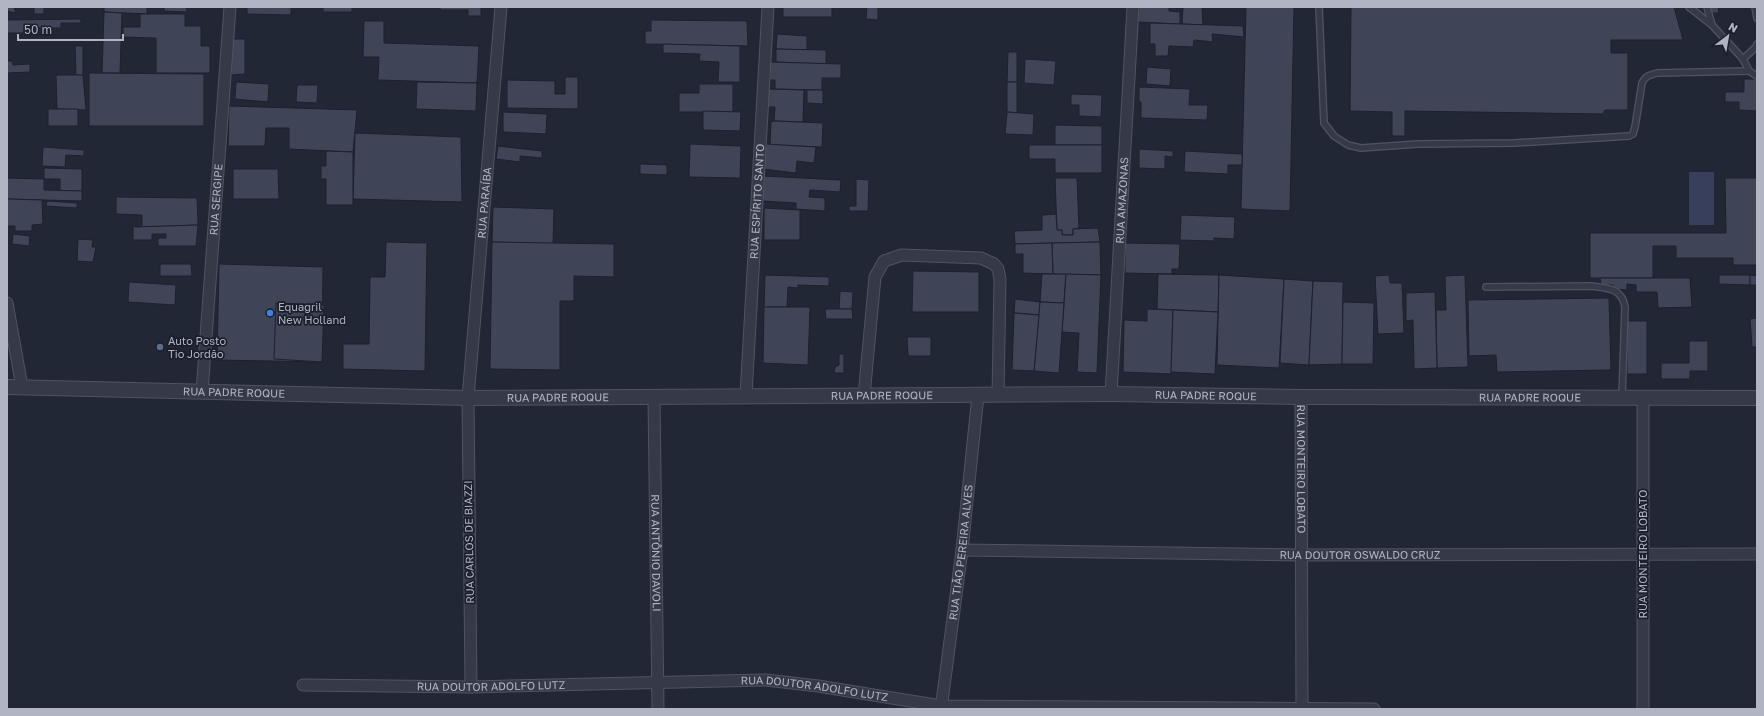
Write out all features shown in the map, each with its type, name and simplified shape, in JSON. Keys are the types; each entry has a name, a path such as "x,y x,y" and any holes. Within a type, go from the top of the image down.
{"street":[{"name":"RUA SERGIPE","path":"202,392 230,7"},
{"name":"RUA PARAÍBA","path":"468,398 501,7"},
{"name":"RUA ESPÍRITO SANTO","path":"746,395 768,7"},
{"name":"RUA AMAZONAS","path":"1111,394 1133,7"},
{"path":"864,396 875,277 884,261 902,255 981,258 994,264 998,269 1000,280 998,395"},
{"path":"7,303 22,387"},
{"name":"RUA PADRE ROQUE","path":"7,387 468,398 654,398 746,395 864,396 1111,394 1301,397 1757,398"},
{"name":"RUA TIÃO PEREIRA ALVES","path":"941,708 962,550 978,395"},
{"name":"RUA MONTEIRO LOBATO","path":"1301,397 1302,709"},
{"name":"RUA CARLOS DE BIAZZI","path":"468,398 471,687"},
{"name":"RUA ANTÔNIO DAVOLI","path":"654,398 658,709"},
{"name":"RUA MONTEIRO LOBATO","path":"1642,709 1643,398"},
{"name":"RUA DOUTOR OSWALDO CRUZ","path":"962,550 1302,555 1643,553 1757,554"},
{"name":"RUA DOUTOR ADOLFO LUTZ","path":"303,685 471,687 766,680 818,686 941,708 1374,709"}],"lane":[{"path":"1319,7 1324,123 1334,136 1348,146 1361,148 1418,144 1514,143 1629,136 1633,134 1635,127 1642,83 1644,79 1650,75 1657,73 1749,71 1757,76"},
{"path":"1689,7 1712,25 1744,59 1749,71"},
{"path":"1708,7 1712,25"},
{"path":"1755,7 1757,18"},
{"path":"1744,59 1756,47 1757,44"},
{"path":"1486,287 1591,286 1605,287 1619,293 1624,298 1625,307 1622,398"}],"water":[{"path":"1689,172 1714,172 1714,225 1689,225"}],"building":[{"path":"7,7 14,7 16,13 7,11"},
{"path":"34,7 44,7 44,14 34,14"},
{"path":"104,7 147,7 147,14 104,12"},
{"path":"164,7 186,7 187,12 164,11"},
{"path":"247,7 291,7 291,15 247,14"},
{"path":"323,7 352,7 352,12 323,12"},
{"path":"440,7 481,7 481,16 468,16 468,10 440,10"},
{"path":"783,7 832,7 832,17 783,17"},
{"path":"867,7 878,7 878,20 866,19"},
{"path":"1139,7 1169,7 1169,11 1180,12 1180,24 1138,22"},
{"path":"1183,7 1202,7 1203,25 1182,24"},
{"path":"1246,7 1294,7 1290,211 1241,209"},
{"path":"1351,7 1674,7 1683,40 1611,40 1611,53 1628,53 1628,110 1605,110 1603,114 1405,111 1405,136 1392,136 1392,112 1350,111"},
{"path":"1710,7 1718,7 1719,13 1710,13"},
{"path":"104,12 122,13 120,73 102,73"},
{"path":"140,14 185,14 185,26 201,26 201,46 210,46 210,73 156,73 156,38 123,37 123,27 140,27"},
{"path":"81,19 81,23 61,23 61,28 35,28 35,33 7,33 7,20"},
{"path":"651,20 747,21 748,46 645,44 645,31 651,31"},
{"path":"364,21 384,21 384,43 479,46 477,83 378,80 379,57 363,57"},
{"path":"1150,23 1243,26 1244,37 1212,34 1213,42 1194,40 1193,47 1169,46 1168,56 1155,56 1155,44 1150,44"},
{"path":"777,34 807,36 807,50 776,49"},
{"path":"231,39 245,39 245,74 231,75"},
{"path":"663,44 740,46 740,82 718,82 719,62 699,61 700,54 663,53"},
{"path":"75,46 83,46 83,75 76,75"},
{"path":"776,49 826,50 826,64 776,62"},
{"path":"1008,52 1017,52 1017,82 1007,82"},
{"path":"1025,59 1056,61 1054,85 1024,83"},
{"path":"7,61 12,61 13,65 30,64 30,72 7,73"},
{"path":"770,62 841,64 841,78 822,78 822,90 775,89 775,80 770,80"},
{"path":"1147,67 1171,69 1170,86 1146,84"},
{"path":"89,73 204,74 204,126 89,126"},
{"path":"56,75 83,75 86,110 57,109"},
{"path":"565,77 578,77 578,109 507,108 507,80 555,81 555,94 565,94"},
{"path":"1744,79 1757,79 1757,111 1739,110 1739,102 1725,102 1725,92 1744,92"},
{"path":"236,82 269,84 268,102 235,99"},
{"path":"417,82 477,83 476,111 416,109"},
{"path":"1007,82 1017,82 1017,113 1007,112"},
{"path":"699,84 733,84 733,112 679,112 679,93 699,93"},
{"path":"297,85 318,85 317,103 296,102"},
{"path":"1139,87 1190,89 1189,105 1208,105 1207,120 1141,118"},
{"path":"768,89 804,90 803,122 774,121 775,107 768,107"},
{"path":"807,90 823,90 823,104 807,103"},
{"path":"1071,94 1102,95 1101,117 1079,116 1079,105 1071,105"},
{"path":"229,106 357,110 353,152 289,149 289,128 266,128 265,146 228,146"},
{"path":"48,109 78,109 78,126 48,126"},
{"path":"703,111 741,112 740,131 703,130"},
{"path":"503,112 547,114 546,134 503,132"},
{"path":"1007,112 1034,114 1033,135 1005,134"},
{"path":"771,122 823,123 822,147 770,145"},
{"path":"1055,125 1102,126 1102,145 1055,145"},
{"path":"355,133 461,137 462,202 353,199"},
{"path":"690,144 741,146 740,178 689,177"},
{"path":"766,144 816,147 814,163 797,161 796,173 763,169"},
{"path":"1029,145 1102,145 1102,173 1055,173 1055,159 1029,159"},
{"path":"498,146 542,151 542,158 520,156 520,162 496,159"},
{"path":"43,147 84,150 84,156 66,155 65,167 42,166"},
{"path":"1139,149 1173,151 1173,157 1165,156 1165,169 1139,168"},
{"path":"326,151 353,152 353,205 326,205 326,179 321,179 321,166 326,166"},
{"path":"1185,151 1242,154 1242,165 1228,165 1228,174 1184,172"},
{"path":"640,164 667,165 667,175 640,174"},
{"path":"44,168 82,169 82,191 60,191 60,179 44,179"},
{"path":"233,169 278,169 279,199 233,199"},
{"path":"763,176 841,180 840,192 810,190 809,197 825,198 825,211 796,209 796,203 762,201"},
{"path":"7,178 44,179 44,190 82,191 82,201 7,199"},
{"path":"1055,178 1077,178 1079,228 1073,229 1073,235 1062,235 1062,230 1057,230"},
{"path":"1725,178 1757,178 1757,265 1733,265 1733,258 1676,258 1676,246 1653,246 1653,278 1590,278 1590,233 1726,233"},
{"path":"856,179 869,180 868,211 849,211 849,206 856,206"},
{"path":"116,197 197,198 198,225 142,227 142,215 116,214"},
{"path":"7,199 42,200 43,224 32,225 32,231 15,231 15,226 7,226"},
{"path":"47,201 77,203 77,208 46,206"},
{"path":"493,207 554,209 553,244 492,242"},
{"path":"764,208 800,210 800,240 764,240"},
{"path":"1056,214 1057,230 1062,230 1062,235 1073,235 1073,229 1098,228 1100,242 1015,244 1014,231 1042,230 1042,215"},
{"path":"1181,215 1235,217 1234,239 1214,238 1214,241 1180,240"},
{"path":"198,225 196,246 158,246 158,238 166,238 166,234 152,234 152,240 133,240 133,227"},
{"path":"13,234 30,236 29,246 12,244"},
{"path":"78,239 93,240 92,247 96,247 93,262 77,261"},
{"path":"386,242 427,243 425,371 343,369 343,344 369,344 370,277 385,277"},
{"path":"492,242 614,244 614,277 574,276 574,301 560,301 560,370 490,369"},
{"path":"1100,242 1101,275 1053,274 1052,243"},
{"path":"1052,243 1053,274 1023,273 1023,254 1015,254 1015,244"},
{"path":"1125,243 1180,244 1179,269 1172,269 1172,274 1125,273"},
{"path":"160,264 191,264 192,276 160,276"},
{"name":"Equagril New Holland","path":"219,264 323,267 322,362 217,360"},
{"path":"913,271 979,272 979,312 912,312"},
{"path":"1042,274 1066,274 1064,303 1040,302"},
{"path":"1066,274 1101,275 1097,373 1077,372 1079,333 1062,332"},
{"path":"1158,274 1219,275 1218,312 1157,309"},
{"path":"765,275 829,277 829,286 798,285 798,288 788,287 787,307 764,307"},
{"path":"1219,275 1284,279 1279,368 1217,365"},
{"path":"1389,275 1390,283 1402,283 1404,333 1378,334 1375,276"},
{"path":"1465,275 1468,367 1437,368 1436,310 1446,310 1445,276"},
{"path":"1719,275 1750,275 1750,285 1719,284"},
{"path":"1750,275 1757,276 1757,285 1750,285"},
{"path":"1600,278 1690,278 1692,307 1658,308 1657,292 1636,292 1636,285 1627,284 1627,290 1615,289 1613,285 1601,285"},
{"path":"1284,279 1313,281 1309,365 1280,363"},
{"path":"1313,281 1343,282 1342,364 1309,365"},
{"path":"129,282 176,285 175,305 128,302"},
{"path":"840,291 853,292 852,309 839,309"},
{"path":"1435,292 1437,368 1414,369 1413,320 1406,321 1406,293"},
{"path":"1609,298 1611,370 1497,372 1496,355 1469,356 1468,300"},
{"path":"1015,299 1040,302 1039,315 1014,313"},
{"path":"1040,302 1064,303 1059,373 1034,371"},
{"path":"1343,302 1374,303 1373,364 1342,364"},
{"name":"Equagril New Holland","path":"276,303 324,305 322,362 274,359"},
{"path":"764,307 810,307 808,365 763,363"},
{"path":"825,309 852,309 853,319 826,319"},
{"path":"1147,309 1173,310 1171,374 1123,372 1124,320 1147,321"},
{"path":"1173,310 1218,312 1215,374 1171,372"},
{"path":"1014,313 1039,315 1034,371 1012,370"},
{"path":"1757,318 1757,347 1752,347 1750,319"},
{"path":"1627,321 1647,321 1647,374 1627,374"},
{"path":"907,337 931,337 931,356 908,356"},
{"path":"1689,341 1708,341 1708,371 1690,371 1690,379 1661,379 1661,363 1689,363"},
{"path":"839,354 844,354 844,373 834,373 835,367 839,365"}],"place":[{"name":"Equagril New Holland","path":"270,313"},
{"name":"Auto Posto Tio Jordão","path":"160,347"}]}
